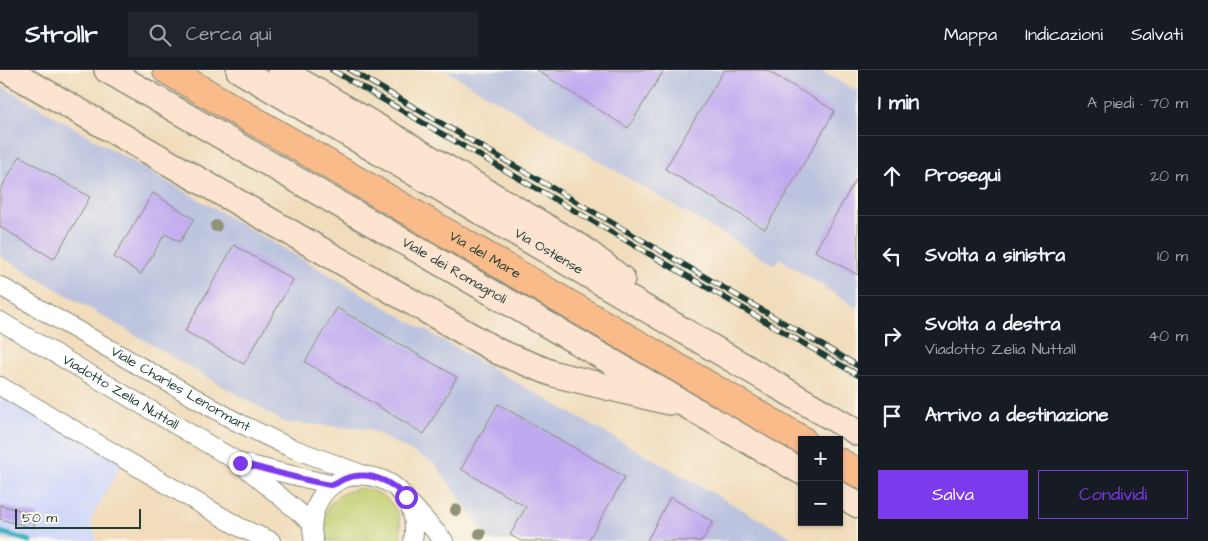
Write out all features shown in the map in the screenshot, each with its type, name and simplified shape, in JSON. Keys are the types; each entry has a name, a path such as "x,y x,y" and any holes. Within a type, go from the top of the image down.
{"main road":[{"path":"7,70 472,338 512,358 554,374 695,408"},
{"name":"Viale dei Romagnoli","path":"107,70 695,408 798,470"},
{"name":"Via del Mare","path":"167,70 798,438"},
{"name":"Via Ostiense","path":"239,70 858,433"},
{"path":"281,70 570,241 614,272 659,315"},
{"path":"843,464 858,473"},
{"path":"843,496 858,505"}],"street":[{"name":"Viale Charles Lenormant","path":"0,286 237,422 289,447 367,476 382,479 395,486 406,497"},
{"name":"Viadotto Zelia Nuttall","path":"0,321 240,463 312,522"},
{"path":"0,386 241,528 271,541"},
{"name":"Viadotto Zelia Nuttall","path":"240,463 333,486"},
{"path":"314,541 312,522 315,508 322,496 333,486 355,476 367,476"},
{"path":"406,497 413,512 415,528 413,541"},
{"path":"406,497 444,541"}],"shaded area":[{"path":"445,70 819,70 858,92 858,309 779,258 775,265"},
{"path":"0,85 503,375 798,541 491,541 434,463 368,429 284,422 0,256"},
{"path":"0,386 124,459 90,521 97,541 13,541 0,537"}],"green space":[{"path":"362,488 381,495 393,506 400,521 400,541 323,541 323,521 330,505 343,494"}],"building":[{"path":"536,70 664,70 628,128"},
{"path":"724,70 766,70 835,111 765,229 665,169"},
{"path":"20,156 90,197 54,259 0,227 0,190"},
{"path":"858,176 858,275 815,251"},
{"path":"153,193 194,219 180,242 165,234 141,274 114,257"},
{"path":"234,245 293,280 244,364 185,331"},
{"path":"337,308 457,377 424,434 305,362"},
{"path":"498,404 625,477 588,541 521,541 510,535 526,507 461,469"},
{"path":"670,497 713,522 702,541 647,541"},
{"path":"0,505 37,515 33,528 0,519"}],"waterway":[{"path":"0,532 30,541"}],"railway":[{"path":"332,70 858,375"},
{"path":"350,70 858,366"}],"route":[{"path":"240,463 333,486 355,476 382,479 395,486 406,497"}]}
